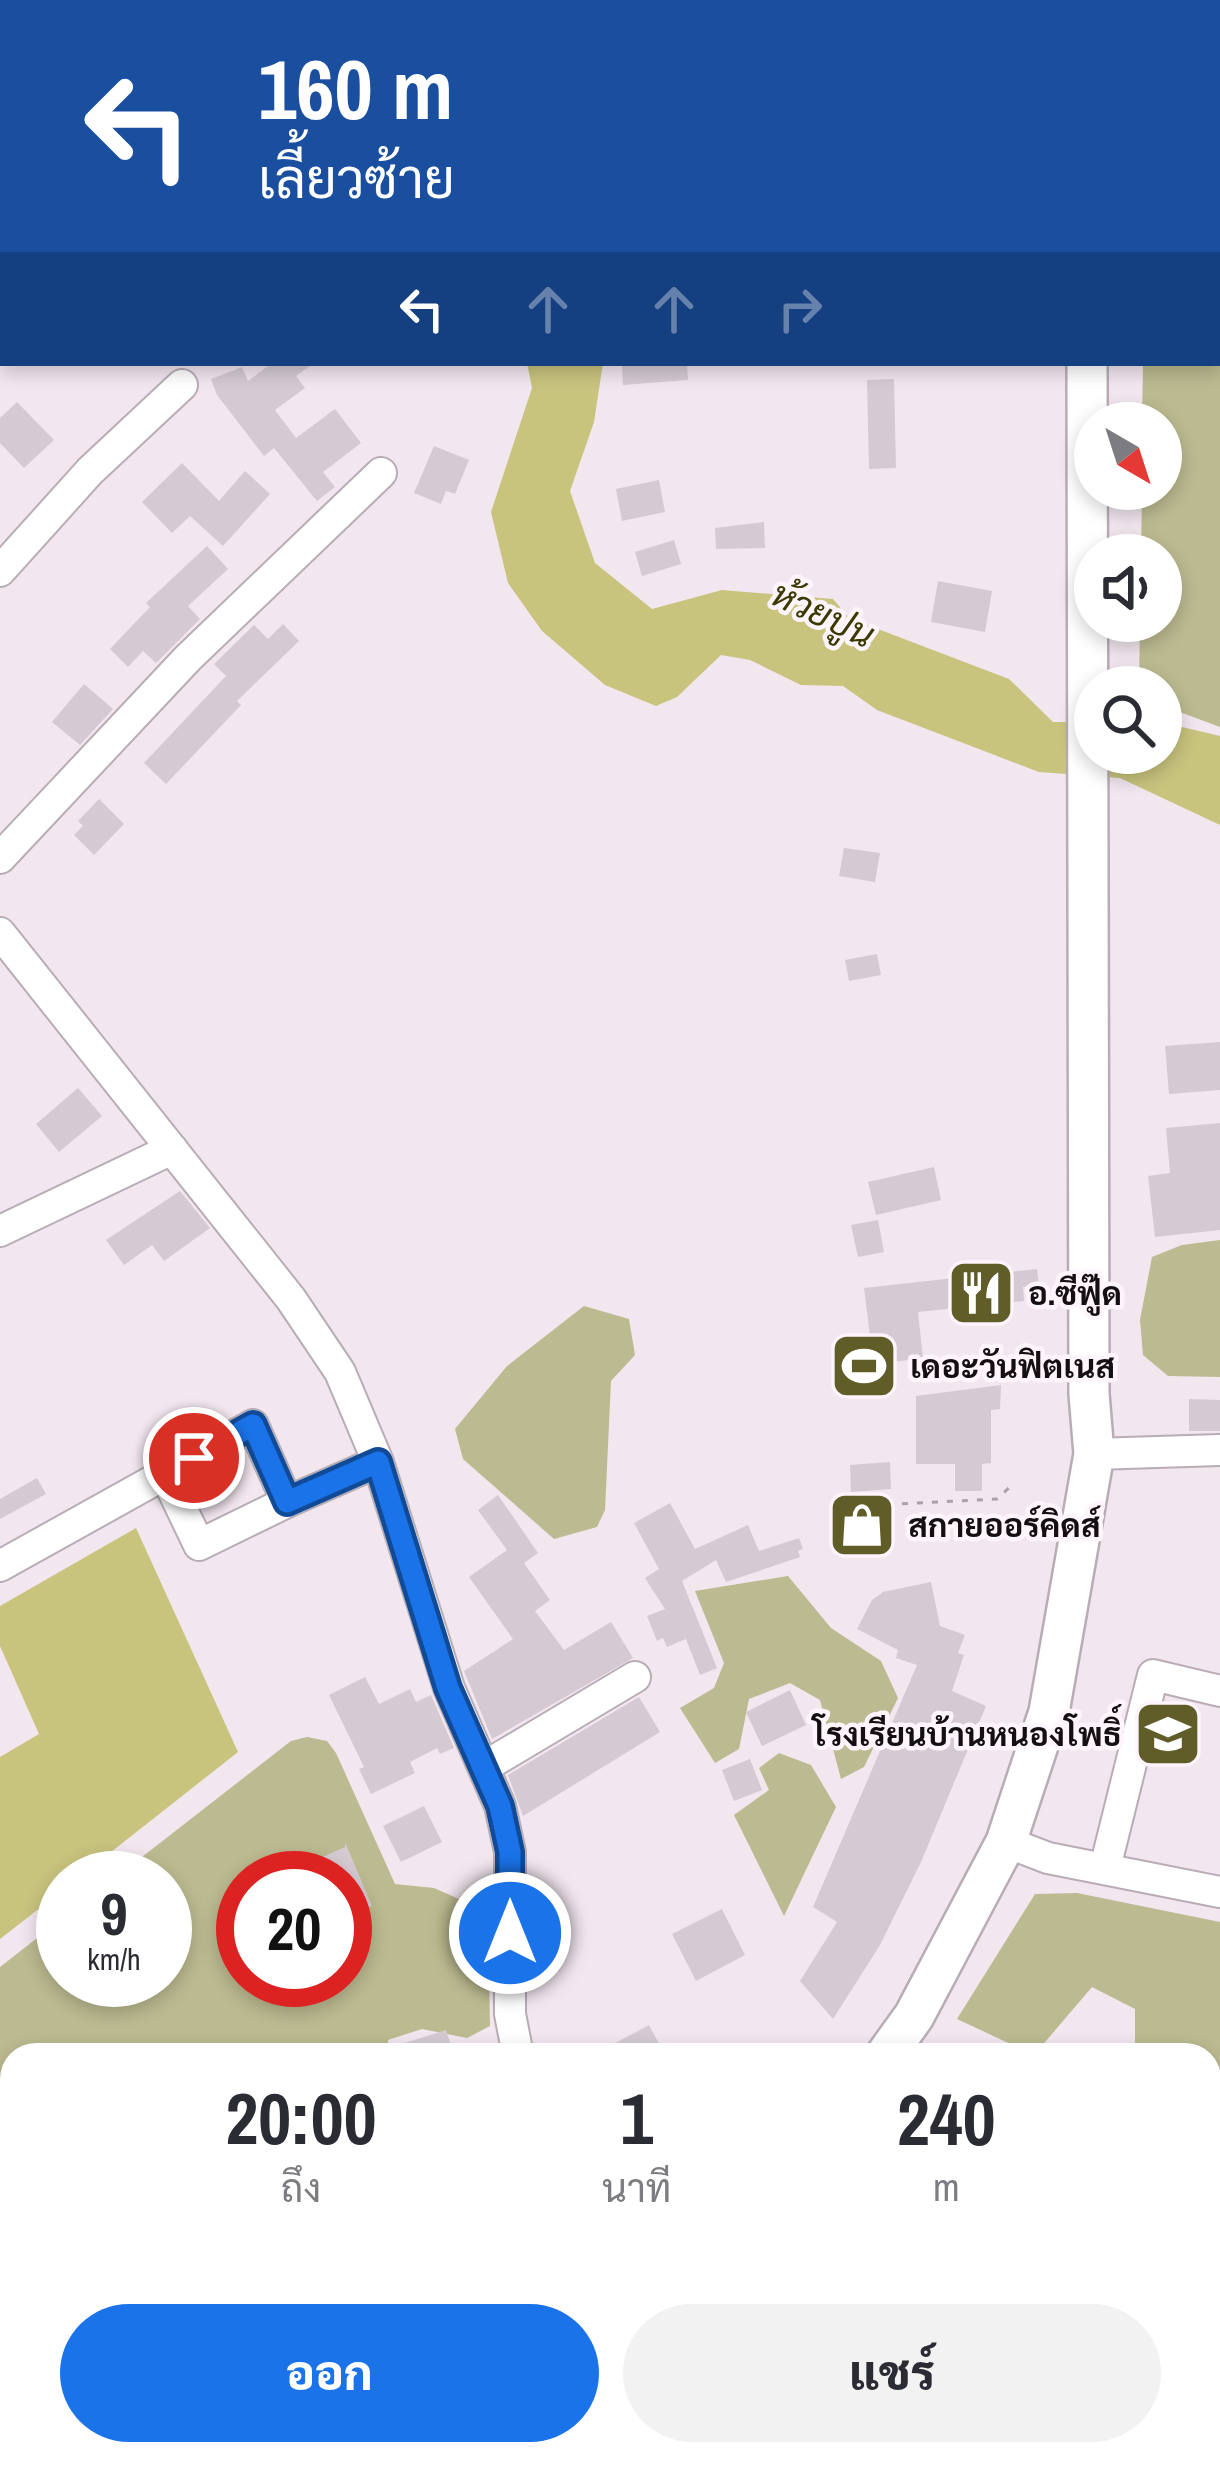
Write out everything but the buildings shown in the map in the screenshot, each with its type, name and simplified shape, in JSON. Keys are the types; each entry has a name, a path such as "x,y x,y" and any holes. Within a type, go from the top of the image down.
{"main road":[{"path":"893,2043 955,1943 1006,1842 1049,1712 1094,1454 1088,1394 1086,366"}],"street":[{"path":"0,571 90,471 182,385"},
{"path":"0,858 188,658 381,473"},
{"path":"0,933 291,1299 340,1372 378,1462 448,1688 500,1806 510,1852 510,2014 516,2043"},
{"path":"0,1231 172,1149"},
{"path":"0,1566 253,1425 287,1502"},
{"path":"1094,1454 1220,1450"},
{"path":"165,1474 199,1545 378,1462"},
{"path":"1105,1868 1153,1675 1220,1691"},
{"path":"484,1767 634,1677"},
{"path":"1006,1842 1048,1858 1220,1892"}],"path":[{"path":"857,1506 997,1499 1012,1485"}],"shaded area":[{"path":"1143,366 1220,366 1220,727 1182,713 1182,666 1139,666 1140,642 1182,642 1182,534 1141,534 1142,510 1182,510 1182,402 1142,402"},
{"path":"1220,1240 1220,1377 1168,1376 1143,1355 1140,1320 1152,1257 1182,1245"},
{"path":"584,1306 629,1319 635,1355 611,1381 605,1510 597,1527 554,1539 463,1459 455,1429 507,1366"},
{"path":"788,1576 831,1628 881,1661 898,1698 864,1767 841,1779 820,1700 790,1683 749,1699 739,1749 715,1763 680,1708 714,1688 724,1663 695,1591"},
{"path":"307,1737 327,1741 336,1753 395,1884 434,1888 479,1908 488,1935 490,2026 467,2038 422,2029 388,2043 0,2043 0,1967 36,1939 36,2007 192,2007 192,1851 150,1851 291,1741"},
{"path":"779,1753 811,1765 836,1807 784,1916 734,1815 769,1790 759,1768"},
{"path":"1077,1893 1220,1922 1220,2043 1135,2043 1135,2009 1092,1987 1044,2043 1008,2043 957,2019 1035,1894"}],"water":[{"name":"ห้วยปูน","path":"528,366 603,366 594,422 570,491 595,563 652,609 722,590 833,599 849,618 1009,679 1053,722 1074,722 1074,774 1182,774 1182,727 1220,736 1220,825 1120,778 1039,772 877,710 843,686 801,685 750,660 721,655 677,697 656,706 605,685 542,631 508,583 491,512 532,388"},
{"path":"136,1528 238,1752 112,1851 36,1851 36,1911 0,1939 0,1757 39,1734 0,1646 0,1606"}],"place":[{"name":"อ.ซีฟู๊ด","path":"981,1293"},
{"name":"เดอะวันฟิตเนส","path":"864,1366"},
{"name":"สกายออร์คิดส์","path":"862,1525"},
{"name":"โรงเรียนบ้านหนองโพธิ์","path":"1168,1734"}],"route":[{"path":"194,1458 253,1425 287,1502 378,1462 448,1688 500,1806 510,1852 510,1933"}]}
